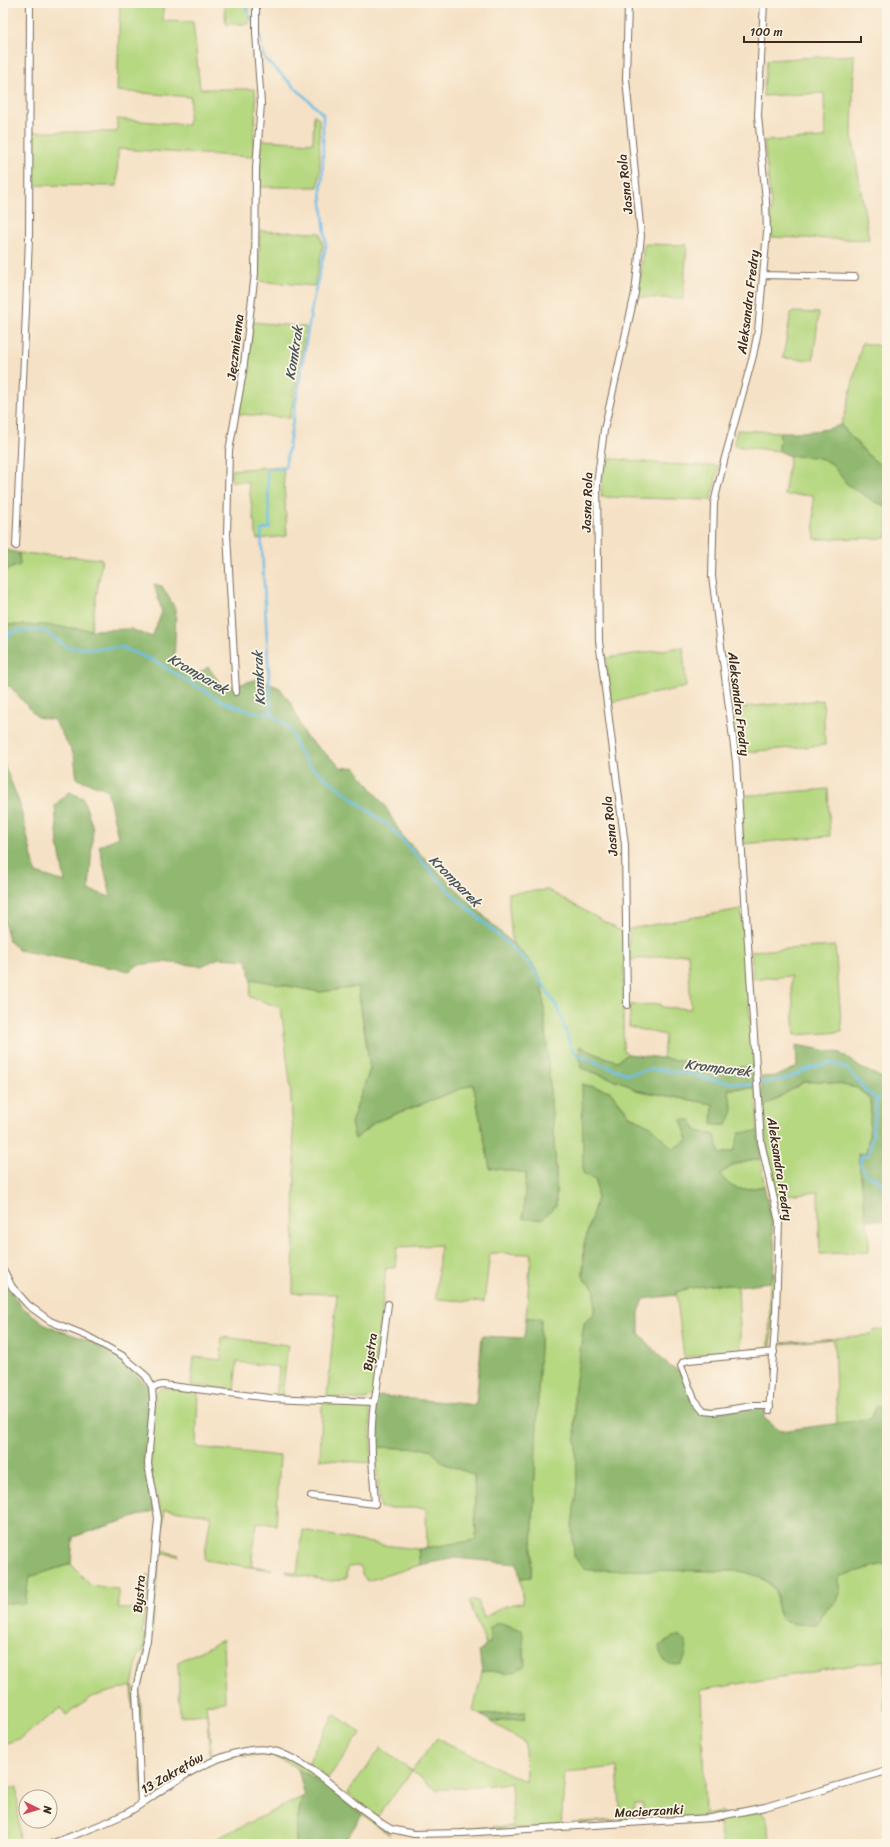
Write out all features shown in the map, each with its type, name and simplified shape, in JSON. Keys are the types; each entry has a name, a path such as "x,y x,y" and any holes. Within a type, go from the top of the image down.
{"street":[{"path":"16,546 29,239 30,3"},
{"name":"Jęczmienna","path":"236,692 227,535 229,451 243,372 255,273 256,168 261,104 256,33 256,3"},
{"name":"Jasna Rola","path":"627,1005 625,845 599,641 597,484 604,430 635,293 641,236 626,79 628,3"},
{"name":"Aleksandra Fredry","path":"764,3 758,115 766,201 767,232 758,331 753,356 714,503 712,576 736,762 752,1028 762,1142 779,1222 774,1352 769,1409 753,1406 713,1412 704,1410 694,1399 681,1366 683,1362 689,1360 774,1352"},
{"path":"763,275 855,277"},
{"path":"3,1269 12,1287 28,1305 50,1320 87,1336 122,1356 146,1376 152,1387 163,1385 277,1399 373,1402"},
{"name":"Bystra","path":"311,1496 375,1504 372,1441 373,1402 376,1393 388,1304"},
{"name":"Bystra","path":"141,1804 136,1689 147,1640 158,1518 148,1464 153,1403 152,1387"},
{"name":"13 Zakrętów","path":"51,1844 120,1816 180,1778 206,1765 242,1752 253,1750 278,1752 301,1763 391,1829 407,1833"},
{"name":"Macierzanki","path":"407,1833 424,1834 517,1831 711,1818 765,1807 887,1771"}],"green space":[{"path":"120,3 163,3 163,21 193,22 200,89 255,89 256,105 253,157 118,149 117,186 32,185 32,132 117,132 117,119 188,125 191,97 117,91"},
{"path":"224,3 249,3 249,24 226,24"},
{"path":"854,55 852,136 869,240 770,237 771,204 764,141 825,138 824,93 763,96 767,60"},
{"path":"314,114 319,119 320,168 318,187 260,187 262,140 313,143"},
{"path":"260,231 320,233 323,246 314,286 258,281"},
{"path":"644,244 687,245 683,299 638,297"},
{"path":"791,312 819,313 813,360 783,358"},
{"path":"253,322 306,327 290,418 238,414 247,371"},
{"path":"862,343 887,347 887,471 867,454 841,425 846,411"},
{"path":"841,425 867,454 887,471 887,506 875,502 847,484 831,463 817,457 790,456 779,451 780,432 803,432"},
{"path":"737,430 780,432 779,451 734,446"},
{"path":"790,456 817,457 831,463 847,484 875,502 887,506 887,538 815,539 813,495 784,495"},
{"path":"604,458 665,464 708,466 719,465 711,500 601,497"},
{"path":"283,466 287,536 257,539 248,482 231,481 231,470"},
{"path":"3,549 19,553 20,565 3,571"},
{"path":"19,553 102,559 91,630 45,625 3,625 3,571 20,565"},
{"path":"154,584 162,586 176,610 174,668 194,677 208,667 221,684 231,687 258,679 280,688 292,705 305,736 342,768 355,767 385,806 402,836 531,962 542,981 556,1168 556,1206 542,1219 523,1219 526,1173 490,1168 473,1084 375,1122 355,1139 351,1123 370,1069 358,987 320,992 251,979 247,960 219,958 201,966 162,962 138,965 129,971 18,950 9,941 3,915 3,762 19,802 36,873 65,882 58,843 55,805 69,792 83,798 93,828 89,890 111,897 99,846 118,837 107,789 77,779 74,755 54,720 37,717 10,686 3,686 3,625 45,625 91,630 131,629 152,637 162,612"},
{"path":"683,647 686,687 611,702 606,658"},
{"path":"823,700 825,745 736,753 732,708"},
{"path":"828,789 830,836 743,844 740,796"},
{"path":"548,890 624,933 623,1049 628,1054 617,1061 598,1055 580,1046 581,1068 627,1084 635,1090 713,1104 713,1125 733,1111 728,1089 756,1088 758,1131 734,1151 720,1154 715,1135 696,1131 681,1120 689,1141 673,1149 650,1126 630,1115 610,1091 582,1084 596,1181 597,1198 584,1245 583,1275 595,1291 594,1314 584,1323 574,1395 577,1482 572,1528 626,1570 739,1571 757,1576 772,1587 776,1596 778,1612 783,1620 794,1623 818,1624 822,1613 837,1601 840,1593 838,1580 840,1576 887,1563 887,1710 885,1711 885,1660 701,1690 705,1814 722,1811 724,1814 642,1820 643,1804 635,1804 633,1820 573,1824 573,1822 621,1820 617,1767 565,1772 561,1826 461,1831 460,1829 513,1826 511,1783 436,1790 412,1771 437,1738 526,1782 525,1743 492,1722 525,1718 525,1712 480,1715 473,1711 482,1672 489,1670 501,1673 490,1628 490,1644 486,1645 469,1601 478,1601 484,1618 507,1606 523,1603 520,1578 531,1577 541,1319 526,1318 531,1254 490,1253 484,1302 436,1299 440,1245 397,1247 395,1268 386,1268 373,1395 366,1400 327,1397 337,1294 293,1293 295,1166 290,1082 281,1008 250,997 251,979 320,992 358,987 370,1069 351,1123 355,1139 375,1122 473,1084 490,1168 526,1173 523,1219 556,1206 556,1168 542,981 531,962 512,942 508,893"},
{"path":"741,909 754,1066 711,1069 678,1060 663,1059 665,1035 629,1027 630,1005 660,1004 661,1007 691,1009 688,953 629,960 629,929"},
{"path":"835,946 842,1032 795,1035 791,976 753,979 751,951"},
{"path":"796,1045 840,1053 861,1068 887,1080 887,1221 866,1220 858,1154 866,1153 869,1137 871,1100 857,1088 824,1081 804,1082 763,1107 761,1077 777,1076 797,1067"},
{"path":"579,1046 598,1055 617,1061 628,1054 678,1060 711,1069 754,1066 756,1088 728,1089 733,1111 727,1125 712,1125 713,1104 635,1090 627,1084 581,1068"},
{"path":"824,1081 857,1088 872,1100 866,1153 858,1154 869,1237 869,1252 820,1254 818,1192 775,1196 766,1139 763,1107 804,1082"},
{"path":"582,1084 610,1091 629,1115 650,1126 673,1149 688,1140 681,1120 691,1120 697,1131 715,1135 720,1154 734,1151 739,1133 758,1131 761,1159 735,1164 720,1174 729,1184 739,1189 764,1186 775,1248 775,1261 770,1282 738,1286 718,1284 690,1288 676,1292 676,1295 644,1299 639,1312 639,1333 669,1366 682,1372 698,1407 729,1411 761,1408 766,1411 764,1418 780,1431 870,1419 877,1406 887,1404 887,1563 840,1576 838,1580 840,1593 837,1601 822,1613 818,1624 805,1625 793,1623 783,1618 779,1614 777,1607 777,1594 770,1584 749,1573 739,1571 587,1570 574,1557 572,1528 577,1482 574,1395 584,1323 594,1314 595,1291 591,1284 585,1281 583,1275 584,1245 597,1198 596,1181 583,1173"},
{"path":"761,1159 764,1186 750,1189 734,1188 720,1174 735,1164"},
{"path":"775,1272 771,1347 768,1350 752,1352 751,1349 767,1348 769,1346 770,1282"},
{"path":"3,1283 22,1307 49,1327 88,1340 121,1360 150,1388 151,1392 146,1464 155,1509 153,1511 73,1537 71,1564 29,1577 25,1604 5,1603 3,1601"},
{"path":"718,1284 738,1286 741,1352 684,1357 676,1292 690,1288"},
{"path":"526,1318 541,1318 531,1577 520,1578 517,1564 455,1558 420,1565 418,1549 476,1540 474,1475 443,1463 431,1449 375,1447 375,1404 377,1398 381,1396 476,1405 482,1336 524,1338"},
{"path":"887,1329 887,1404 877,1406 870,1419 837,1425 834,1339 781,1344 777,1348 775,1375 776,1347 780,1343 868,1335 875,1330"},
{"path":"222,1337 288,1345 282,1396 276,1395 279,1367 237,1362 234,1390 191,1385 194,1357 221,1360"},
{"path":"166,1388 198,1391 196,1447 280,1456 276,1525 257,1522 251,1566 272,1569 270,1570 205,1560 211,1515 165,1509 160,1550 179,1556 163,1554 158,1551 160,1508 154,1488 150,1464 155,1393 159,1389"},
{"path":"326,1402 370,1405 371,1463 320,1459 322,1406"},
{"path":"375,1447 431,1449 443,1463 474,1475 476,1540 427,1548 426,1508 380,1508"},
{"path":"303,1530 382,1545 418,1549 420,1565 367,1581 362,1574 362,1569 360,1566 348,1567 347,1577 341,1580 330,1581 287,1573 286,1571 297,1573"},
{"path":"157,1560 159,1561 150,1652 140,1690 145,1791 148,1794 177,1774 146,1796 142,1794 139,1684"},
{"path":"71,1564 90,1585 118,1589 118,1609 145,1608 148,1574 150,1579 142,1633 145,1635 143,1651 139,1653 132,1686 94,1696 66,1715 61,1708 19,1739 3,1744 3,1601 5,1603 28,1577"},
{"path":"501,1623 522,1630 525,1665 518,1670 507,1673 494,1671 482,1672 479,1651 486,1645 490,1644 490,1628 495,1624"},
{"path":"680,1636 683,1639 687,1649 682,1664 673,1665 663,1658 659,1646 673,1637"},
{"path":"223,1640 225,1702 206,1704 212,1757 210,1758 207,1714 180,1716 178,1662"},
{"path":"132,1686 134,1686 134,1709 133,1709"},
{"path":"525,1712 525,1718 492,1722 480,1715"},
{"path":"334,1714 361,1733 328,1778 308,1763"},
{"path":"381,1748 412,1771 377,1817 347,1793"},
{"path":"264,1752 280,1756 312,1772 384,1827 390,1835 328,1788 287,1763 274,1757 243,1757 243,1755"},
{"path":"298,1769 329,1788 362,1815 345,1841 347,1844 296,1844 296,1827 302,1797 305,1796"},
{"path":"17,1787 18,1829 20,1844 3,1844 3,1792"},
{"path":"302,1797 296,1827 296,1844 207,1844 207,1843"},
{"path":"760,1811 763,1813 767,1821 769,1844 722,1844 719,1818"}],"waterway":[{"name":"Komkrak","path":"243,3 254,23"},
{"name":"Komkrak","path":"258,29 264,58 323,114 323,170 321,191 326,246 313,300 285,468 267,470 270,528 261,530 271,714"},
{"name":"Kromparek","path":"3,645 11,632 42,630 67,647 94,649 121,647 156,662 224,702 249,711 271,714 290,729 298,750 309,765 390,827 451,893 530,964 559,1010 571,1048 579,1056 628,1074 654,1069 686,1073 712,1080 749,1085 786,1079 813,1067 833,1063 847,1069 864,1089 876,1099 887,1099"},
{"path":"876,1099 875,1116 872,1127 873,1134 868,1154 860,1157 861,1166 867,1175 876,1178 887,1189"}]}
